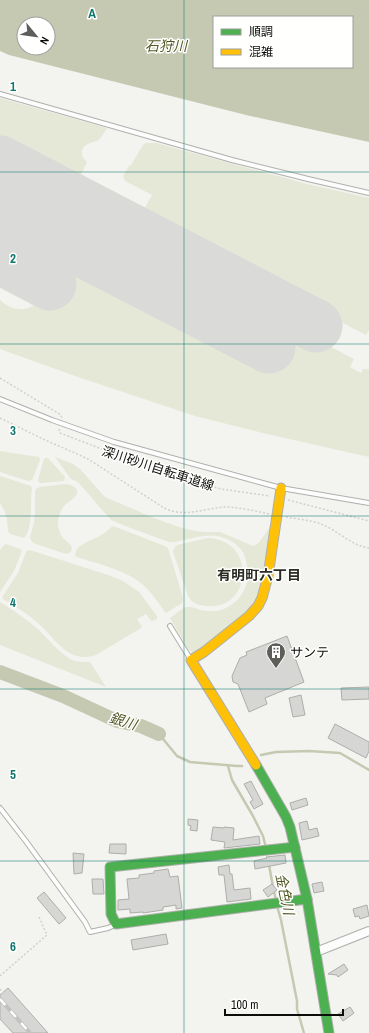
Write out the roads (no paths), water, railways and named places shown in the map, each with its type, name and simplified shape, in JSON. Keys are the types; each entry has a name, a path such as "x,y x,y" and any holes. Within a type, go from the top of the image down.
{"street":[{"path":"282,488 268,576 264,594 258,606 249,616 204,652 191,660 259,770 286,817 290,827 307,899 329,1033"},
{"path":"295,847 110,867 110,914 116,924 307,899"},
{"path":"316,952 369,931"}],"lane":[{"path":"0,94 232,160 369,193"},
{"path":"0,399 61,423 121,444 282,488 369,503"},
{"path":"170,626 191,660"},
{"path":"0,808 85,922 90,932 108,928 116,924"}],"water":[{"name":"石狩川","path":"0,0 369,0 369,142 250,116 9,55 0,51"}],"waterway":[{"name":"銀川","path":"0,672 63,696 117,721 141,726 159,734"},
{"name":"銀川","path":"159,734 177,756 190,762 242,766"},
{"name":"銀川","path":"261,755 276,752 309,751 340,753 369,770"},
{"name":"金色川","path":"228,766 232,780 263,836 266,848"},
{"name":"金色川","path":"269,865 276,901"},
{"name":"金色川","path":"277,906 297,1001 297,1009 304,1033"}],"railway":[{"path":"0,999 30,1033"}],"place":[{"name":"サンテ","path":"276,669"}],"district":[{"name":"有明町六丁目","path":"259,575"}]}
